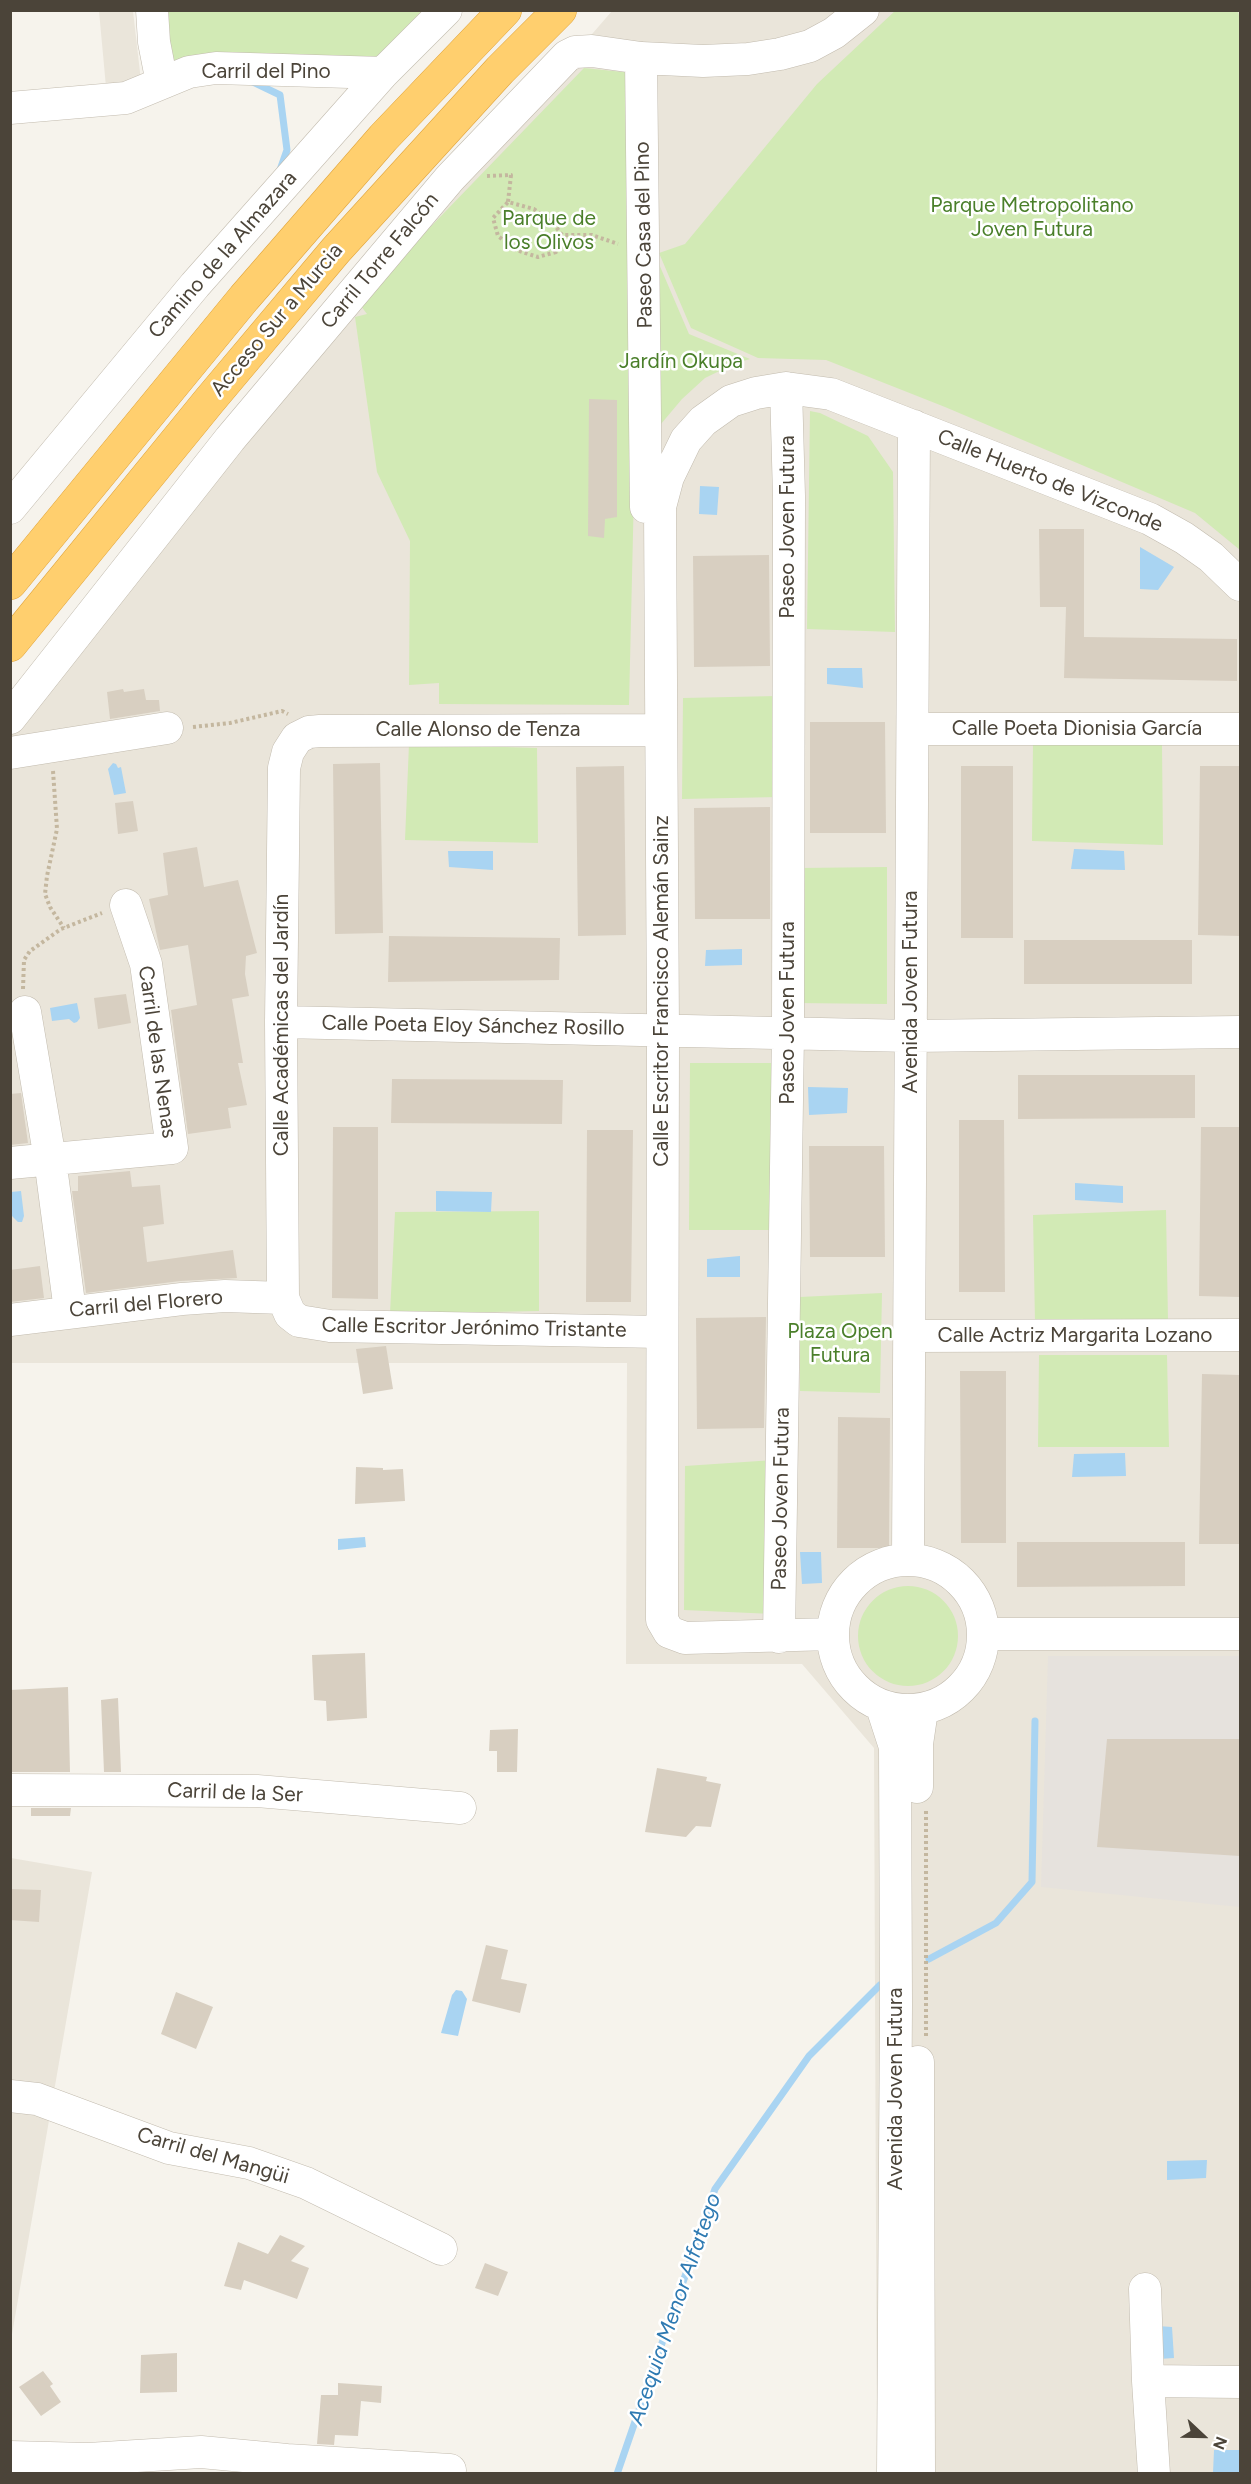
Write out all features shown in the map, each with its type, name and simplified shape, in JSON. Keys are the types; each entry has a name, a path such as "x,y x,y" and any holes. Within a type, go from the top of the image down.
{"highway":[{"name":"Acceso Sur a Murcia","path":"10,583 244,298 383,138 505,10"},
{"name":"Acceso Sur a Murcia","path":"10,645 175,442 336,250 500,70 560,10"}],"street":[{"path":"152,10 154,42 162,83"},
{"name":"Camino de la Almazara","path":"10,508 195,285 383,73 446,10"},
{"name":"Carril Torre Falcón","path":"10,718 230,439 450,178 567,56 575,52 592,51 641,58 703,61 748,59 810,46 834,33 863,10"},
{"name":"Paseo Casa del Pino","path":"641,58 646,507 660,507"},
{"name":"Carril del Pino","path":"10,108 126,98 189,72 216,68 383,73"},
{"name":"Calle Escritor Francisco Alemán Sainz","path":"832,1634 685,1638 669,1632 662,1620 663,1030 660,507 675,459 686,440 703,421 731,401 756,393 786,388 831,394 914,426"},
{"name":"Paseo Joven Futura","path":"779,1637 788,1033 789,496 786,388"},
{"name":"Calle Huerto de Vizconde","path":"914,426 1150,519 1184,537 1211,557 1240,585"},
{"name":"Avenida Joven Futura","path":"908,1559 914,426"},
{"path":"10,753 167,728"},
{"name":"Calle Poeta Dionisia García","path":"913,729 1240,729"},
{"name":"Calle Alonso de Tenza","path":"299,736 320,730 661,730"},
{"name":"Calle Académicas del Jardín","path":"286,1306 281,1022 284,768 288,752 299,736"},
{"name":"Carril de las Nenas","path":"10,1163 172,1148 146,964 126,905"},
{"path":"25,1012 50,1159 70,1311"},
{"name":"Calle Poeta Eloy Sánchez Rosillo","path":"281,1022 911,1036 1240,1032"},
{"name":"Carril del Florero","path":"10,1320 70,1311 225,1296 286,1306"},
{"name":"Calle Escritor Jerónimo Tristante","path":"286,1306 306,1323 330,1326 662,1332"},
{"name":"Calle Actriz Margarita Lozano","path":"909,1336 1240,1335"},
{"path":"908,1559 931,1563 952,1574 969,1590 980,1611 984,1634 978,1663 962,1688 944,1702 922,1710 902,1712 882,1707 855,1690 837,1665 832,1634 838,1605 855,1581 879,1565 908,1559"},
{"path":"984,1634 1240,1634"},
{"name":"Avenida Joven Futura","path":"882,1707 895,1746 893,2474"},
{"name":"Avenida Joven Futura","path":"919,2474 917,1744 922,1710"},
{"name":"Carril de la Ser","path":"10,1790 257,1791 460,1808"},
{"name":"Carril del Mangüi","path":"10,2096 37,2099 169,2148 249,2163 306,2182 441,2249"},
{"path":"1146,2289 1148,2381 1154,2474"},
{"path":"1148,2381 1240,2382"},
{"path":"10,2457 88,2459 201,2452 450,2470"}],"path":[{"path":"450,178 511,175 508,202 493,218 498,236 516,250 538,257 556,252 562,235"},
{"path":"508,202 534,209 554,224 562,235"},
{"path":"562,235 592,235 626,247 644,262"},
{"path":"167,728 230,723 282,711 290,716 299,736"},
{"path":"52,747 57,829 45,894 50,907 64,928"},
{"path":"25,1012 22,973 24,960 30,951 41,941 64,928 126,905"}],"shaded area":[{"path":"99,11 133,11 141,81 106,87"},
{"path":"612,11 1240,11 1240,2473 877,2473 874,1748 802,1664 626,1664 627,1363 11,1363 10,706"},
{"path":"1048,1656 1240,1656 1240,1907 1041,1887"},
{"path":"11,1858 92,1872 11,2340"}],"green space":[{"name":"Parque Metropolitano Joven Futura","path":"896,10 1238,11 1240,21 1240,550 1195,513 945,407 826,360 758,358 691,328 659,253 685,244 817,84"},
{"path":"164,11 446,11 383,73 170,64"},
{"name":"Parque de los Olivos","path":"584,68 633,73 638,320 629,705 439,704 439,683 409,685 410,541 377,472 355,317 367,314 358,302"},
{"name":"Jardín Okupa","path":"656,257 689,334 750,359 705,378 682,399 650,437"},
{"path":"810,411 820,413 868,436 893,472 895,632 807,629"},
{"path":"777,696 779,797 682,799 683,698"},
{"path":"1033,742 1162,745 1163,845 1032,841"},
{"path":"409,744 537,748 538,843 405,840"},
{"path":"887,867 887,1004 795,1003 800,868"},
{"path":"690,1063 776,1063 776,1230 689,1230"},
{"path":"1166,1210 1168,1320 1035,1323 1033,1215"},
{"path":"539,1211 539,1311 390,1314 395,1212"},
{"name":"Plaza Open Futura","path":"882,1293 880,1393 800,1391 800,1297"},
{"path":"1039,1355 1167,1355 1169,1447 1038,1447"},
{"path":"774,1460 773,1614 684,1610 685,1466"},
{"path":"908,1586 927,1590 944,1600 954,1617 958,1636 954,1655 944,1672 927,1682 908,1686 889,1682 872,1672 862,1655 858,1636 862,1617 872,1600 889,1590"}],"water":[{"path":"700,486 719,487 717,515 699,514"},
{"path":"1140,547 1174,567 1158,590 1140,589"},
{"path":"827,668 862,668 863,688 827,684"},
{"path":"113,763 118,768 121,767 126,793 114,795 108,769"},
{"path":"1074,849 1124,851 1125,870 1071,869"},
{"path":"448,851 493,851 493,870 449,867"},
{"path":"742,949 742,965 705,966 706,950"},
{"path":"77,1003 80,1018 77,1022 74,1023 69,1019 52,1021 50,1008"},
{"path":"808,1087 848,1088 847,1113 809,1115"},
{"path":"1075,1183 1123,1186 1123,1203 1075,1200"},
{"path":"21,1191 24,1216 22,1222 18,1222 12,1216 11,1192"},
{"path":"436,1191 492,1192 491,1212 436,1211"},
{"path":"740,1256 740,1277 707,1277 707,1259"},
{"path":"1125,1453 1126,1476 1072,1477 1074,1454"},
{"path":"365,1537 366,1547 338,1550 338,1539"},
{"path":"800,1552 821,1552 822,1583 802,1584"},
{"path":"456,1990 462,1991 467,1999 458,2036 441,2033 452,1995"},
{"path":"1207,2160 1206,2178 1167,2180 1167,2161"},
{"path":"1158,2326 1172,2327 1174,2358 1159,2359"},
{"path":"1214,2450 1240,2450 1240,2473 1213,2473"}],"building":[{"path":"589,399 617,400 617,517 605,519 604,538 588,536"},
{"path":"1039,529 1084,529 1084,637 1237,639 1237,681 1064,678 1066,607 1040,607"},
{"path":"769,555 770,666 694,667 693,556"},
{"path":"123,689 124,692 144,689 146,700 159,700 160,711 110,719 107,692"},
{"path":"810,722 885,722 886,833 810,833"},
{"path":"380,763 383,933 335,934 333,764"},
{"path":"624,766 626,935 578,936 576,767"},
{"path":"961,766 1013,766 1013,938 961,938"},
{"path":"1200,766 1240,766 1240,936 1198,935"},
{"path":"133,801 138,831 118,834 115,803"},
{"path":"770,807 770,919 695,919 694,808"},
{"path":"197,847 204,887 238,880 257,953 246,956 245,974 249,996 232,999 243,1063 238,1063 247,1105 228,1108 231,1128 188,1134 171,1010 197,1005 188,945 160,950 149,899 168,895 163,853"},
{"path":"389,936 560,938 559,980 388,982"},
{"path":"1024,940 1192,940 1192,984 1024,984"},
{"path":"126,994 131,1023 98,1029 94,998"},
{"path":"1018,1075 1195,1075 1195,1118 1018,1119"},
{"path":"392,1079 563,1080 562,1124 391,1123"},
{"path":"21,1093 28,1143 10,1145 10,1094"},
{"path":"959,1120 1004,1120 1005,1292 959,1292"},
{"path":"333,1127 378,1127 378,1299 332,1298"},
{"path":"1201,1127 1240,1127 1240,1297 1199,1296"},
{"path":"587,1130 633,1130 631,1302 586,1302"},
{"path":"809,1146 884,1146 885,1257 810,1257"},
{"path":"130,1171 132,1187 160,1185 164,1224 143,1227 147,1262 233,1250 237,1278 180,1281 86,1293 72,1191 78,1191 78,1176"},
{"path":"40,1266 44,1298 10,1302 10,1270"},
{"path":"766,1317 764,1428 697,1429 696,1318"},
{"path":"386,1346 393,1389 363,1394 356,1349"},
{"path":"960,1371 1006,1371 1006,1543 961,1543"},
{"path":"1202,1374 1240,1375 1240,1544 1199,1544"},
{"path":"838,1417 890,1418 889,1548 837,1548"},
{"path":"356,1467 383,1468 383,1470 403,1469 405,1501 355,1504"},
{"path":"1017,1542 1185,1542 1185,1586 1017,1587"},
{"path":"365,1653 367,1718 327,1721 326,1701 314,1700 312,1655"},
{"path":"68,1687 70,1772 10,1772 10,1690"},
{"path":"118,1698 121,1772 104,1772 101,1700"},
{"path":"518,1729 517,1772 497,1772 497,1751 489,1751 490,1730"},
{"path":"1107,1739 1240,1739 1240,1856 1097,1847"},
{"path":"657,1768 707,1777 706,1781 721,1784 711,1827 696,1826 686,1837 645,1832"},
{"path":"31,1808 71,1808 70,1816 31,1816"},
{"path":"10,1889 41,1890 39,1922 10,1920"},
{"path":"486,1945 508,1950 501,1979 527,1984 520,2013 472,2001"},
{"path":"176,1992 213,2007 196,2049 161,2034"},
{"path":"280,2235 305,2246 291,2261 309,2268 297,2299 244,2280 241,2290 224,2286 238,2242 268,2254"},
{"path":"485,2263 508,2272 498,2296 475,2288"},
{"path":"177,2353 177,2392 140,2393 141,2355"},
{"path":"43,2371 53,2384 50,2386 61,2402 41,2416 19,2387"},
{"path":"338,2383 382,2386 381,2403 361,2401 358,2436 335,2435 334,2445 317,2444 321,2395 338,2395"}],"waterway":[{"name":"Acequia Menor Alfatego","path":"253,82 280,95 287,150 280,170"},
{"name":"Acequia Menor Alfatego","path":"929,1959 996,1923 1032,1882 1035,1721"},
{"name":"Acequia Menor Alfatego","path":"617,2474 715,2189 809,2056 880,1985"}]}
